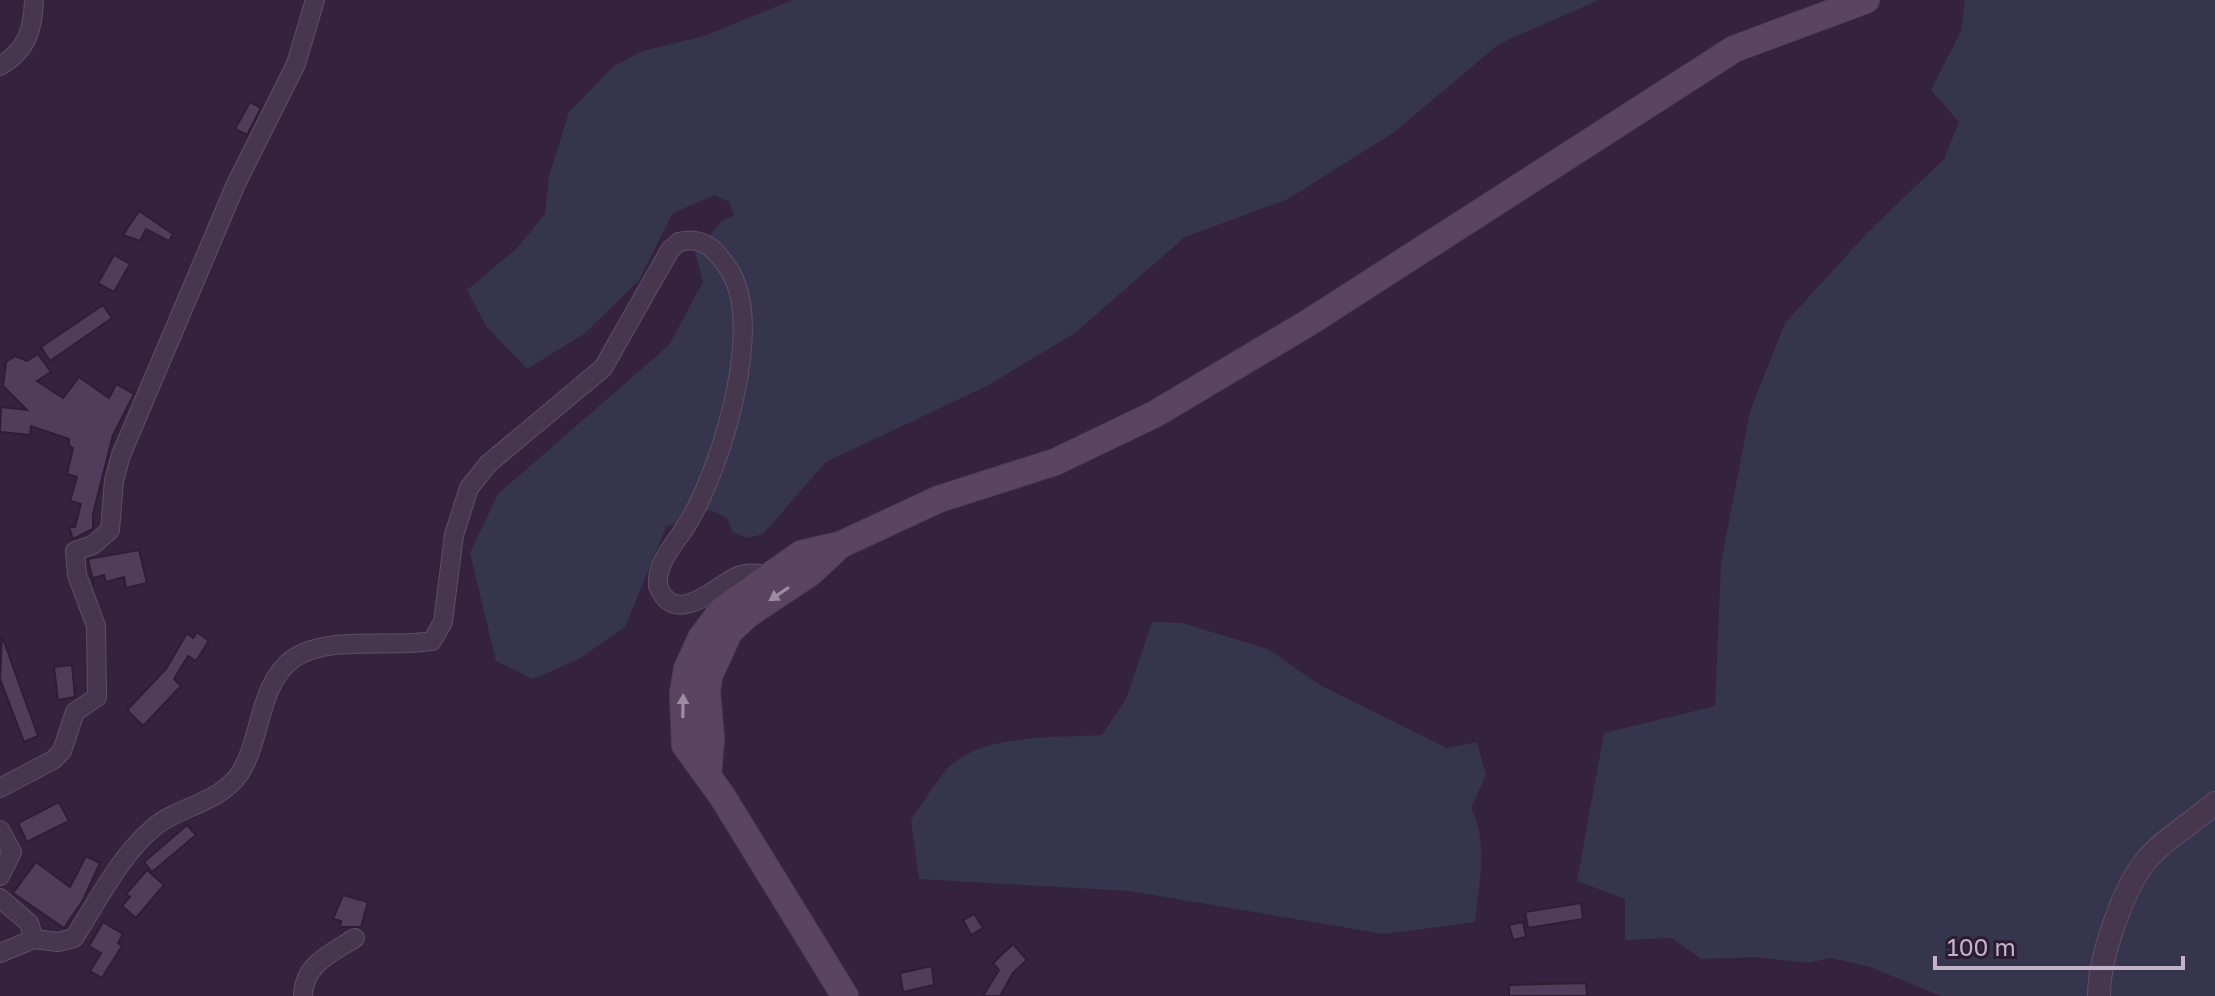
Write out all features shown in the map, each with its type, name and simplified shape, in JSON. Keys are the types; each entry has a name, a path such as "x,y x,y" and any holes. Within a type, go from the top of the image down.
{"main road":[{"path":"845,996 715,786 685,745 683,693 687,669 701,638 723,609 801,554 840,545 939,499 1055,462 1155,414 1308,323 1734,49 1866,0"},
{"path":"715,786 707,692 709,676 729,632 747,615 810,573 840,545"}],"street":[{"path":"0,66 26,43 33,25 34,0"},
{"path":"0,788 53,760 62,751 75,712 97,697 96,626 77,575 75,551 93,545 110,530 114,481 121,455 236,184 296,64 315,0"},
{"path":"0,953 34,939 58,942 74,938 133,846 156,825 200,805 237,778 257,736 267,698 281,670 294,659 312,649 425,642 438,635 443,622 454,535 469,488 488,464 603,368 670,250 679,242 704,242 716,251 731,273 741,300 743,336 737,382 711,477 692,518 662,562 658,586 666,599 678,605 706,599 734,578 749,573 770,575"},
{"path":"2099,996 2099,978 2110,939 2134,880 2148,858 2215,803"},
{"path":"0,830 12,852 0,876"},
{"path":"0,898 29,923 34,939"},
{"path":"303,996 310,967 355,938"}],"shaded area":[{"path":"792,0 1599,0 1499,44 1393,133 1288,199 1185,237 1075,333 987,386 826,462 763,534 747,538 733,532 727,518 710,510 666,527 625,627 579,659 533,679 496,661 470,553 498,494 669,345 703,282 695,252 721,222 734,215 729,202 715,195 673,213 639,280 584,334 527,369 486,326 467,290 517,248 545,214 549,176 569,112 614,66 642,51 704,36"},
{"path":"1965,0 2215,0 2215,996 1941,996 1870,967 1831,958 1808,963 1756,957 1701,959 1671,938 1625,940 1625,899 1577,881 1604,733 1715,706 1721,563 1750,411 1785,323 1869,231 1944,159 1959,122 1931,90 1961,31"},
{"path":"1152,622 1182,623 1268,649 1320,685 1447,748 1477,742 1486,775 1471,808 1477,822 1481,850 1475,922 1384,934 1129,891 919,879 911,820 947,769 961,757 999,743 1102,735 1126,699"}],"building":[{"path":"250,102 261,108 247,135 235,129"},
{"path":"139,211 173,234 169,241 146,229 140,241 123,235"},
{"path":"114,255 130,264 114,292 98,283"},
{"path":"103,305 112,318 50,361 41,347"},
{"path":"38,354 51,372 37,381 63,398 79,377 109,398 116,384 134,394 113,435 93,514 93,529 73,539 69,527 75,527 81,504 70,501 77,477 67,474 73,448 69,446 69,439 31,426 30,435 0,432 1,407 27,410 3,386 6,362 15,356 27,361"},
{"path":"139,550 147,583 126,588 124,577 106,582 104,575 93,578 94,585 88,559"},
{"path":"197,632 209,641 196,661 188,656 174,679 181,686 143,726 127,710 166,669 187,633 193,638"},
{"path":"2,636 38,736 24,742 0,679"},
{"path":"72,665 75,697 58,700 54,667"},
{"path":"59,802 69,821 27,842 18,823"},
{"path":"187,825 196,835 152,872 144,862"},
{"path":"86,856 100,863 83,900 64,928 13,893 36,862 70,887"},
{"path":"147,870 164,885 136,918 122,906 130,897 126,894"},
{"path":"343,895 368,902 361,927 340,927 341,921 333,919"},
{"path":"1581,903 1583,919 1528,928 1525,912"},
{"path":"974,914 983,928 971,935 963,920"},
{"path":"103,922 123,934 118,943 122,946 102,978 90,971 101,953 89,946"},
{"path":"1523,922 1526,937 1513,940 1509,925"},
{"path":"1013,944 1027,960 1013,973 1000,996 983,996 999,970 993,963"},
{"path":"932,966 934,985 903,992 900,973"},
{"path":"1586,983 1587,996 1509,996 1509,985"}]}
